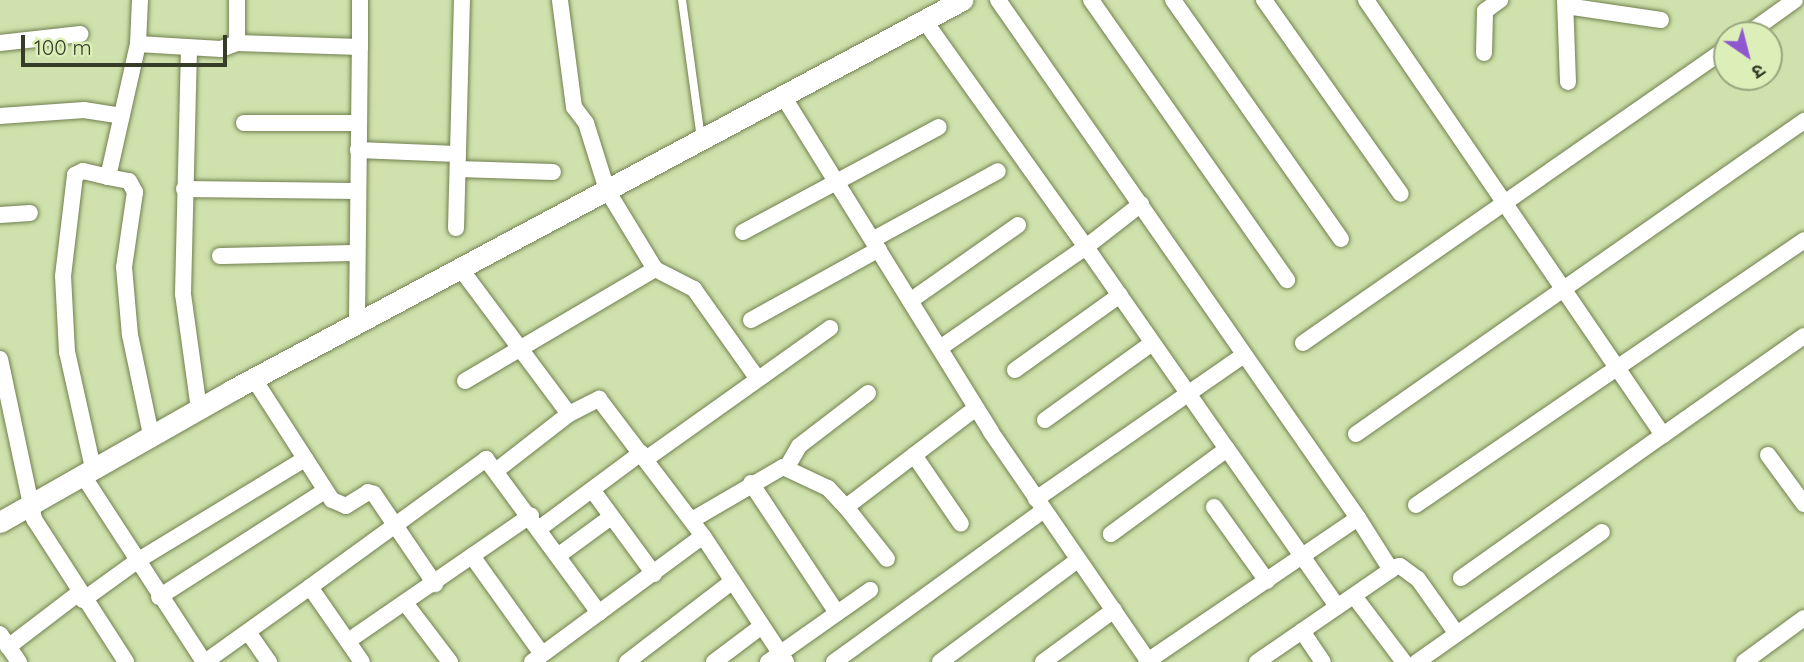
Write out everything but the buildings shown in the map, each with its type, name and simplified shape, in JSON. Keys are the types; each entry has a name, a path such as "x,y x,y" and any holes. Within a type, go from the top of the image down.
{"street":[{"path":"108,177 138,44 139,0"},
{"path":"237,0 237,43"},
{"path":"357,323 355,253 360,0"},
{"path":"456,228 462,0"},
{"path":"560,0 574,107 586,123 607,190 655,269 694,289 757,379"},
{"path":"0,522 87,471 152,439 357,323 962,0"},
{"path":"998,0 1068,107 1141,204 1391,568"},
{"path":"1091,0 1287,280"},
{"path":"1173,0 1341,239"},
{"path":"1264,0 1401,194"},
{"path":"1366,0 1503,205 1663,435"},
{"path":"1484,53 1485,11 1500,0"},
{"path":"1766,21 1795,0"},
{"path":"1568,82 1566,3 1661,20"},
{"path":"924,20 1337,606"},
{"path":"0,43 80,34"},
{"path":"138,44 221,49 237,43 360,47"},
{"path":"189,48 184,189 185,329 199,410"},
{"path":"1303,343 1713,58"},
{"path":"783,96 976,408 1148,662 1359,518"},
{"path":"0,116 84,110 122,116"},
{"path":"1356,434 1804,121"},
{"path":"244,122 357,123"},
{"path":"743,232 939,127"},
{"path":"358,150 553,172"},
{"path":"152,439 130,335 124,267 135,192 129,181 83,171 75,175 63,276 67,352 87,471 159,597 204,662 484,459 497,470 536,522 599,613"},
{"path":"751,320 998,171"},
{"path":"184,189 356,191"},
{"path":"940,348 1086,247 1141,204"},
{"path":"0,215 30,213"},
{"path":"910,301 1018,225"},
{"path":"1416,505 1618,370 1804,240"},
{"path":"220,256 355,253"},
{"path":"460,268 569,414"},
{"path":"466,382 520,347 655,269"},
{"path":"1016,370 1120,296"},
{"path":"348,642 472,556 593,491 830,328"},
{"path":"1461,578 1804,336"},
{"path":"1045,421 1152,343"},
{"path":"834,662 1040,505 1244,355"},
{"path":"0,359 8,433 29,505 41,534 127,662"},
{"path":"254,379 325,491 344,506 371,492 435,584"},
{"path":"692,520 751,483 787,467 799,446 867,393"},
{"path":"497,470 569,414 599,399 692,520 762,626 778,659 870,590"},
{"path":"846,507 976,408"},
{"path":"1111,534 1227,449"},
{"path":"914,455 961,524"},
{"path":"1768,455 1804,504"},
{"path":"19,662 4,640 81,597 305,459"},
{"path":"787,467 828,488 887,559"},
{"path":"751,483 837,613"},
{"path":"159,597 325,491"},
{"path":"593,491 654,574"},
{"path":"1214,507 1266,581"},
{"path":"559,555 611,516"},
{"path":"1417,662 1602,532"},
{"path":"472,556 537,658 703,536"},
{"path":"940,662 1078,560"},
{"path":"1257,662 1391,568 1400,566 1418,579 1457,634"},
{"path":"627,662 733,581"},
{"path":"310,587 362,662"},
{"path":"1354,596 1404,662"},
{"path":"406,604 450,662"},
{"path":"1042,662 1114,610"},
{"path":"1746,661 1804,618"},
{"path":"714,662 762,626"},
{"path":"1301,631 1323,662"},
{"path":"248,632 269,662"}],"lane":[{"path":"682,0 701,139"}]}
